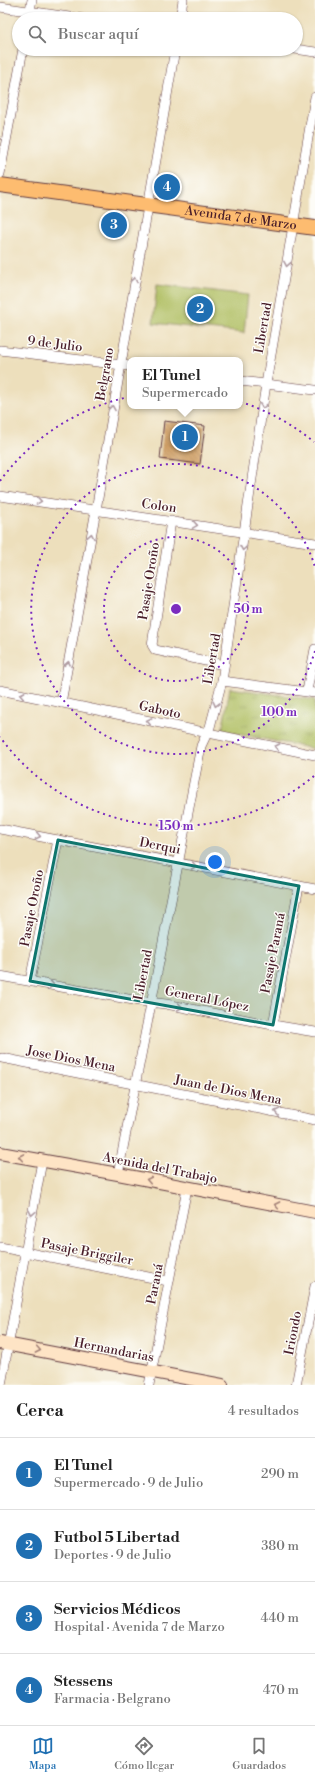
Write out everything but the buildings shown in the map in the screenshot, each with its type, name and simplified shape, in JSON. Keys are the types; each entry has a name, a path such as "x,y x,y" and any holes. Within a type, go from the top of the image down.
{"main road":[{"name":"Avenida 7 de Marzo","path":"0,184 148,206 315,228"}],"street":[{"path":"30,12 32,0"},
{"path":"181,12 184,0"},
{"path":"0,8 17,12"},
{"path":"303,50 315,52"},
{"path":"0,174 22,56"},
{"name":"Belgrano","path":"61,702 96,510 119,365 174,56"},
{"name":"Libertad","path":"118,1174 201,746 207,733 222,681 266,384 315,98"},
{"name":"9 de Julio","path":"0,350 127,366"},
{"path":"243,381 315,390"},
{"name":"Colon","path":"0,496 315,543"},
{"name":"Pasaje Oroño","path":"171,521 152,645 155,650 224,665"},
{"path":"222,681 311,692 315,649"},
{"name":"Gaboto","path":"0,690 315,755"},
{"name":"Derqui","path":"0,829 315,889"},
{"name":"Pasaje Oroño","path":"30,981 58,840"},
{"name":"Pasaje Paraná","path":"273,1025 299,886"},
{"name":"General López","path":"0,976 315,1032"},
{"name":"Jose Dios Mena","path":"2,1058 135,1085"},
{"name":"Juan de Dios Mena","path":"135,1085 315,1120"},
{"name":"Avenida del Trabajo","path":"0,1153 315,1212"},
{"path":"0,1385 4,1344 42,1161"},
{"name":"Paraná","path":"150,1385 168,1281 187,1188"},
{"name":"Pasaje Briggiler","path":"0,1247 168,1281"},
{"name":"Iriondo","path":"296,1385 315,1286"},
{"name":"Hernandarias","path":"4,1344 222,1385"}],"highlighted area":[{"path":"58,840 299,886 273,1025 30,981"}],"green space":[{"path":"157,284 248,295 244,333 153,323"},
{"path":"230,688 315,700 315,749 222,731"}],"place":[{"name":"Stessens","path":"167,187"},
{"name":"Servicios Médicos","path":"114,225"},
{"name":"Futbol 5 Libertad","path":"200,309"},
{"name":"El Tunel","path":"185,437"}]}
